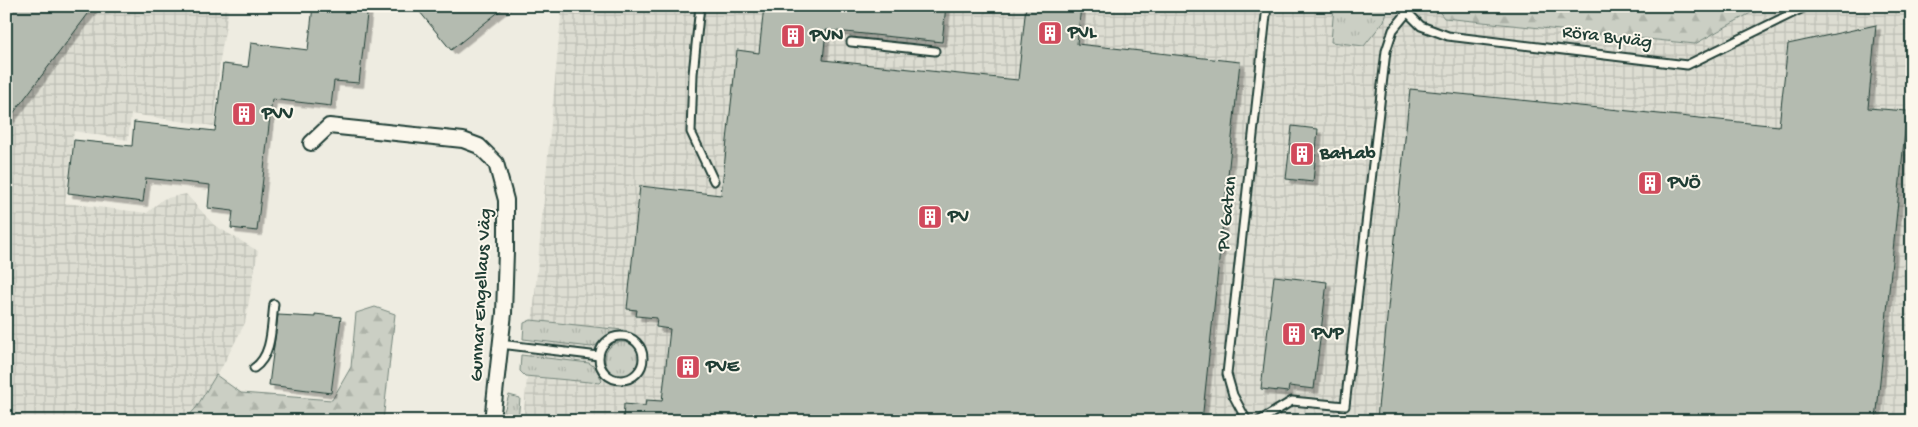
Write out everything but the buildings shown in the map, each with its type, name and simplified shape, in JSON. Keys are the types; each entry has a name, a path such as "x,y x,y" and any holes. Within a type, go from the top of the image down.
{"street":[{"name":"Gunnar Engellaus Väg","path":"311,143 329,126 463,140 487,152 496,163 506,200 506,252 500,344 492,421"}],"lane":[{"path":"700,6 693,74 691,132 714,182"},
{"name":"PV Gatan","path":"1247,421 1233,395 1227,374 1267,6"},
{"name":"Röra Byväg","path":"1401,6 1406,14 1421,26 1448,36 1687,65 1807,6"},
{"path":"1259,421 1292,401 1345,406 1386,51 1393,30 1406,14"},
{"path":"850,42 935,51"},
{"path":"254,368 263,362 268,350 274,304"},
{"path":"626,336 639,344 642,350 643,365 635,376 621,381 613,379 602,370 599,356 605,342 611,338 626,336"},
{"path":"500,344 599,356"}],"shaded area":[{"path":"6,6 229,6 220,60 214,126 131,114 128,140 74,131 65,203 147,213 163,199 186,194 214,225 258,251 245,323 223,365 196,408 184,421 6,421"},
{"path":"562,6 1435,6 1444,18 1695,44 1763,6 1912,6 1912,421 523,421"}],"green space":[{"path":"1334,6 1388,6 1388,8 1384,21 1364,46 1331,42"},
{"path":"1435,6 1763,6 1695,44 1444,18"},
{"path":"375,307 395,314 383,421 184,421 196,408 216,375 241,393 332,400 351,367 356,313"},
{"path":"531,320 627,331 613,332 591,347 523,339 524,323"},
{"path":"622,342 634,347 639,359 634,371 622,376 610,371 605,359 610,347"},
{"path":"521,355 589,363 596,368 602,381 600,383 525,376 520,371"},
{"path":"509,395 520,398 518,421 501,421"}],"place":[{"name":"PVL","path":"1050,33"},
{"name":"PVN","path":"793,36"},
{"name":"PVV","path":"244,114"},
{"name":"BatLab","path":"1302,154"},
{"name":"PVÖ","path":"1650,183"},
{"name":"PV","path":"930,217"},
{"name":"PVP","path":"1294,334"},
{"name":"PVE","path":"688,367"}]}
